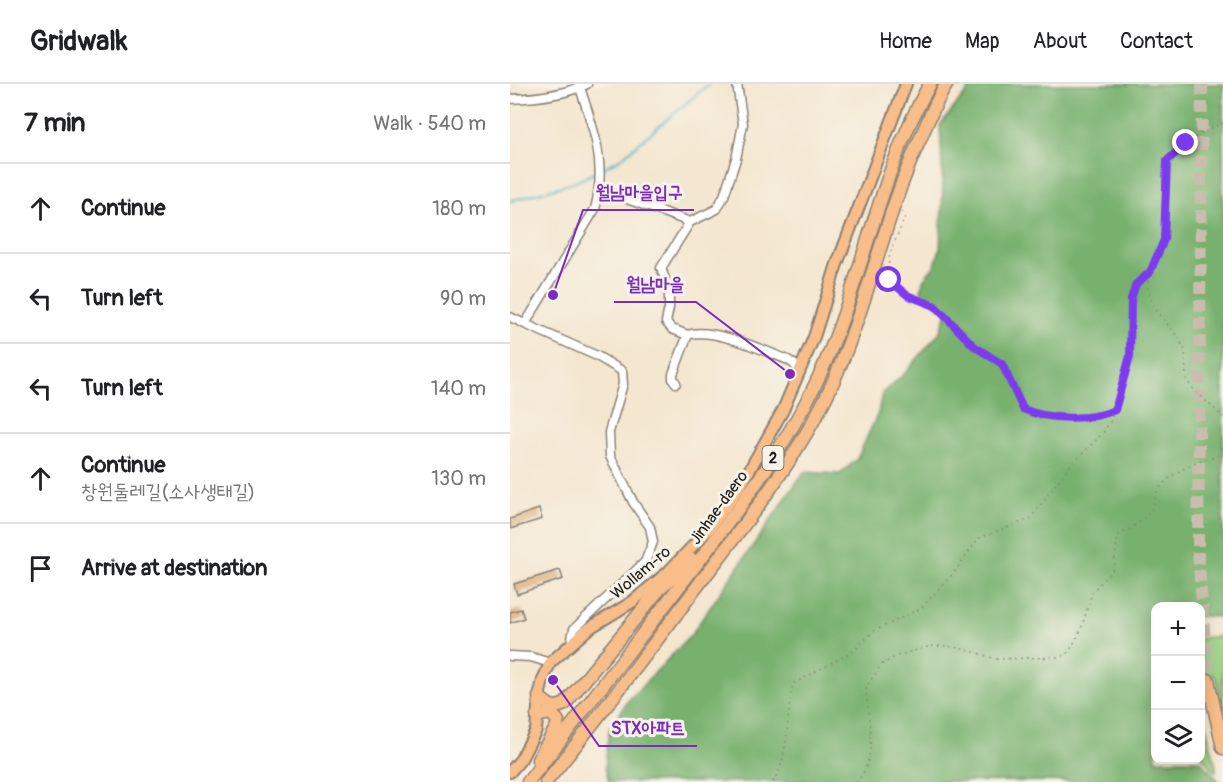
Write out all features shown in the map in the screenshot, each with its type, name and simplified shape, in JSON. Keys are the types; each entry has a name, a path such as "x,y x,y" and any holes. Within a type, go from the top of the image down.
{"highway":[{"name":"Jinhae-daero","path":"527,782 710,546 790,432 815,384 837,332 896,157 930,84"},
{"name":"Jinhae-daero","path":"546,782 576,746 728,545 802,441 833,381 850,339 908,164 947,84"},
{"path":"539,697 550,707 556,708 565,704 662,586 710,546"},
{"path":"1208,680 1223,748"},
{"path":"527,782 558,721 551,713 537,716"},
{"path":"554,782 576,746"}],"main road":[{"name":"Wollam-ro","path":"510,772 521,759 536,730 539,697 550,663 588,629 632,602 668,572 710,528 740,488 783,410 814,338 841,253 906,84"}],"street":[{"path":"737,84 742,124 736,159 724,196 717,209 690,222 664,262 661,270 669,290 666,322 672,328 687,335 711,333 788,360 800,372"},
{"path":"510,99 544,96 584,86 595,132 601,175 595,209 525,324"},
{"path":"600,189 690,222"},
{"path":"510,317 597,356 622,371 623,384 609,432 610,456 633,502 650,527 653,542 645,562 574,629 571,643"},
{"path":"676,383 673,380 673,374 687,335"},
{"path":"510,656 531,657 550,663"}],"path":[{"path":"1223,123 1211,127 1186,143 1167,161 1164,240 1148,278 1148,292 1155,310 1178,337 1185,350 1185,378 1191,387 1223,417"},
{"path":"901,209 905,217 890,253 887,273 889,280 907,295 935,306 974,346 1002,364 1023,409 1031,413 1076,418 1099,417 1115,410"},
{"path":"773,782 778,773 787,736 793,684 853,651 874,631 920,609 952,575 979,538 1030,519 1069,467 1103,433 1115,410 1130,356 1131,299 1136,284 1150,272"},
{"path":"856,782 863,776 869,754 866,690 882,664 931,646 965,649 996,659 1060,657 1069,652 1081,630 1092,592 1113,569 1118,536 1147,516 1153,506 1155,495 1168,479 1181,469 1223,454"}],"green space":[{"path":"973,84 1223,84 1223,617 1205,616 1205,602 1151,602 1151,764 1204,764 1219,781 609,782 605,767 609,730 627,702 691,635 804,472 840,474 857,459 878,413 882,394 906,372 939,333 947,313 921,291 923,280 935,265 940,249 943,187 940,125"},
{"path":"1223,636 1223,711 1216,678 1213,675 1205,676 1205,638"},
{"path":"1205,723 1216,767 1214,771 1205,760"}],"building":[{"path":"539,509 542,519 510,529 510,519"},
{"path":"560,570 563,579 517,594 514,584"},
{"path":"521,609 524,618 510,623 510,612"}],"waterway":[{"path":"601,169 620,159 709,84"},
{"path":"510,201 573,183 596,172"}],"tunnel":[{"path":"1202,84 1198,553 1208,680"}],"place":[{"name":"월남마을입구","path":"553,295"},
{"name":"월남마을","path":"790,374"},
{"name":"STX아파트","path":"553,680"}],"route":[{"path":"889,280 907,295 935,306 974,346 1002,364 1023,409 1031,413 1076,418 1099,417 1115,410 1130,356 1131,299 1136,284 1150,272 1164,240 1167,161 1186,143"}]}
